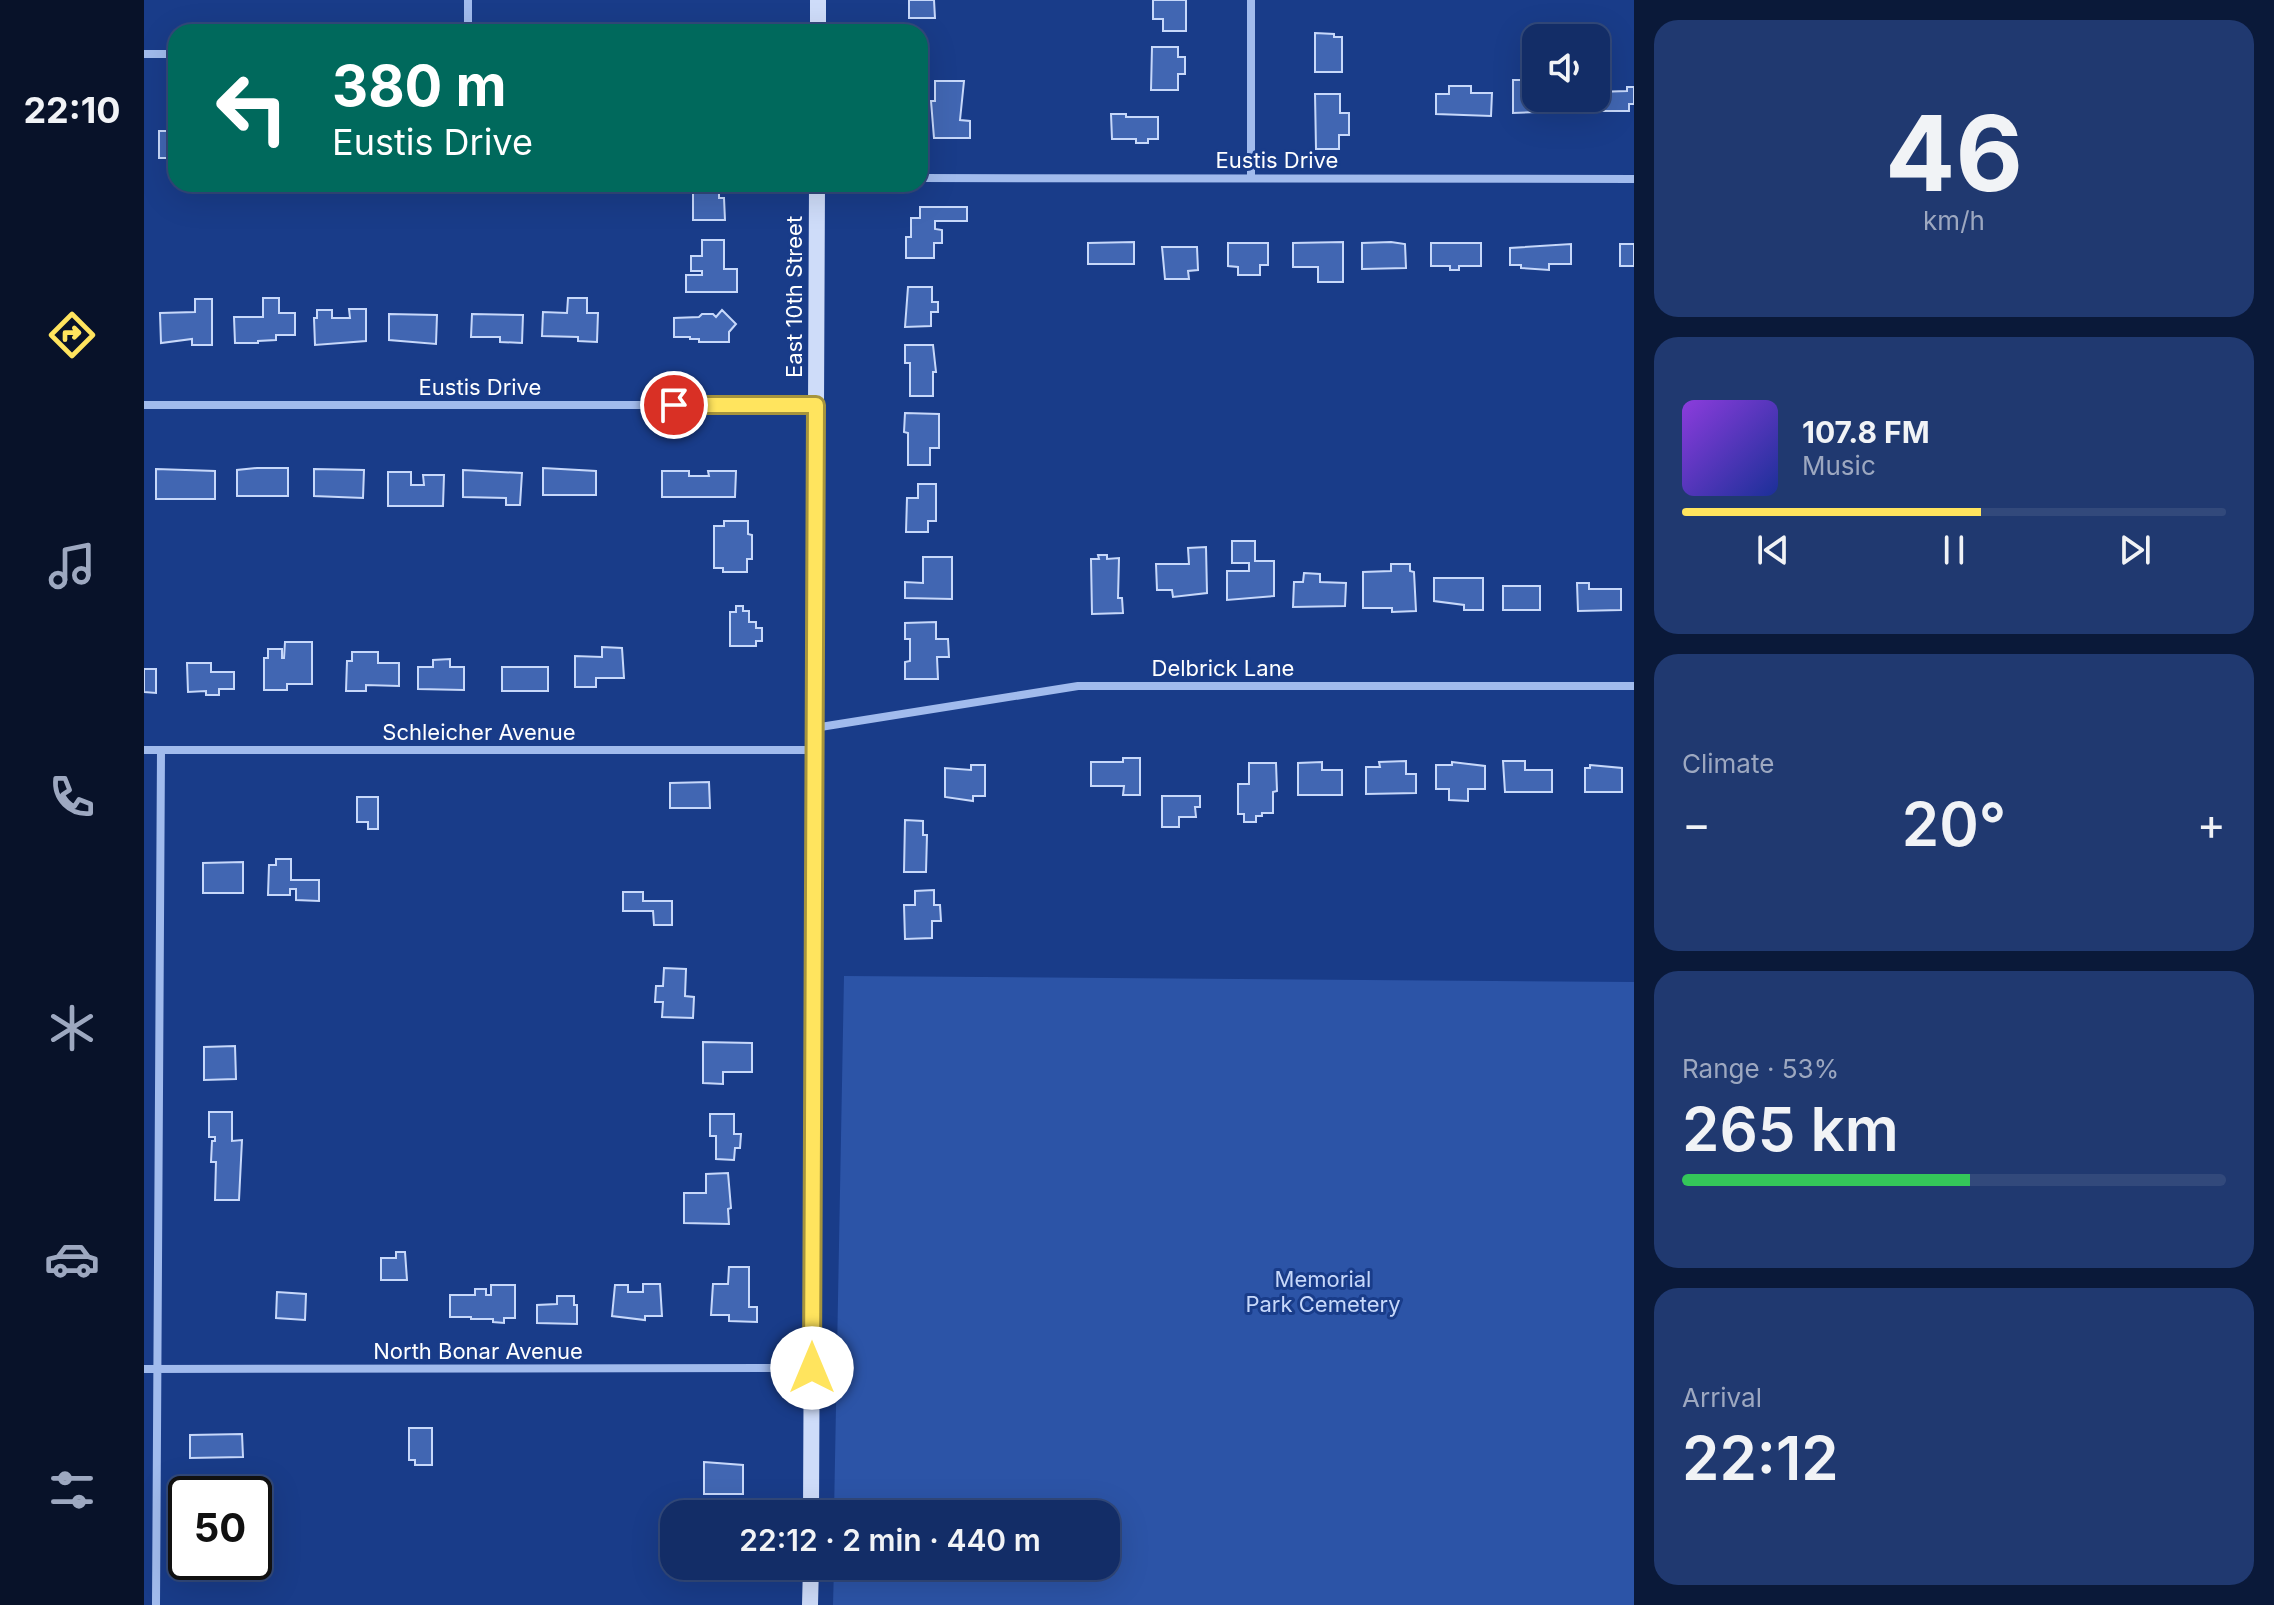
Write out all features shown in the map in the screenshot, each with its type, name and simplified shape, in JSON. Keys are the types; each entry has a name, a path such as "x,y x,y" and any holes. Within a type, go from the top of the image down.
{"main road":[{"path":"818,0 818,24"},
{"name":"East 10th Street","path":"811,1500 817,192"},
{"path":"810,1605 811,1580"}],"street":[{"path":"468,0 468,24"},
{"path":"1251,0 1251,178"},
{"path":"144,54 168,54"},
{"name":"Eustis Drive","path":"928,178 1634,179"},
{"name":"Eustis Drive","path":"144,405 816,405"},
{"name":"Delbrick Lane","path":"814,728 1078,686 1634,686"},
{"name":"Schleicher Avenue","path":"144,750 814,750"},
{"path":"156,1605 161,750"},
{"name":"North Bonar Avenue","path":"144,1369 812,1368"}],"green space":[{"name":"Memorial Park Cemetery","path":"844,976 1634,982 1634,1605 833,1605 834,1580 1120,1580 1120,1500 834,1500"}],"building":[{"path":"909,0 934,0 935,18 909,18"},
{"path":"1153,0 1186,0 1186,31 1163,31 1163,19 1153,19"},
{"path":"1315,33 1342,37 1342,72 1315,72"},
{"path":"1152,47 1178,47 1178,57 1185,57 1185,74 1178,74 1178,90 1151,90"},
{"path":"1513,80 1522,80 1522,112 1540,112 1513,113"},
{"path":"935,81 964,81 960,120 970,121 970,138 934,138 931,101 935,101"},
{"path":"1449,86 1471,86 1471,93 1492,93 1491,116 1436,114 1436,94 1449,94"},
{"path":"1627,87 1634,87 1634,104 1629,104 1629,111 1610,111 1610,92 1627,91"},
{"path":"1315,94 1340,94 1340,113 1349,113 1349,135 1339,135 1339,149 1316,149"},
{"path":"1111,114 1158,117 1158,139 1136,143 1136,139 1112,139"},
{"path":"159,131 168,131 168,158 159,158"},
{"path":"693,192 719,192 719,198 724,198 725,220 693,220"},
{"path":"920,207 967,207 967,221 935,221 935,229 942,230 942,243 934,243 934,258 906,258 906,237 911,237 911,218 920,218"},
{"path":"702,240 724,240 724,269 737,269 737,292 686,292 686,275 702,275 702,271 691,271 691,256 702,256"},
{"path":"1134,242 1134,264 1088,264 1088,243"},
{"path":"1343,242 1343,282 1318,282 1318,267 1293,267 1293,243"},
{"path":"1228,243 1268,243 1268,265 1260,265 1260,275 1238,275 1238,267 1228,266"},
{"path":"1362,243 1405,244 1406,268 1362,269"},
{"path":"1431,243 1481,243 1481,266 1459,266 1459,270 1450,270 1450,266 1431,266"},
{"path":"1571,244 1571,264 1549,264 1549,270 1510,265 1510,248"},
{"path":"1620,244 1634,244 1634,266 1620,266"},
{"path":"1162,247 1197,247 1198,270 1188,271 1189,279 1165,279"},
{"path":"908,287 932,287 932,302 938,302 938,312 931,312 931,326 905,327"},
{"path":"263,298 279,298 279,313 295,313 295,335 276,335 276,340 258,343 235,343 234,317 263,317"},
{"path":"568,298 587,298 587,313 598,313 597,342 578,341 578,337 542,336 543,312 567,313"},
{"path":"195,299 212,299 212,345 192,345 192,339 161,343 160,313 195,312"},
{"path":"349,309 366,309 366,341 315,345 314,318 317,318 317,310 332,310 332,318 350,318"},
{"path":"722,310 736,324 729,332 729,342 699,342 699,339 690,337 674,337 674,318 699,317 702,314 716,317"},
{"path":"389,314 437,315 436,344 389,340"},
{"path":"472,314 523,315 522,343 500,342 500,337 471,337"},
{"path":"905,345 933,345 936,372 933,372 933,396 910,396 910,363 905,363"},
{"path":"905,413 939,414 939,448 930,448 930,465 908,465"},
{"path":"288,468 288,496 237,496 237,470"},
{"path":"543,468 596,471 596,495 543,495"},
{"path":"156,469 215,471 215,499 156,499"},
{"path":"314,469 364,470 363,498 314,496"},
{"path":"463,470 522,473 520,505 506,505 506,498 463,497"},
{"path":"662,471 689,471 689,476 709,476 708,471 736,471 735,497 662,497"},
{"path":"388,472 411,472 411,485 424,485 423,475 444,475 443,506 388,506"},
{"path":"918,484 936,484 936,521 928,521 928,532 906,532 907,498 918,498"},
{"path":"724,521 748,521 748,534 752,535 752,559 747,559 747,572 723,572 723,568 714,568 714,526 724,526"},
{"path":"1232,541 1255,541 1255,561 1274,561 1274,596 1227,600 1227,571 1249,571 1249,563 1232,563"},
{"path":"1206,547 1207,593 1173,597 1172,590 1157,590 1156,564 1189,564 1188,548"},
{"path":"1098,555 1107,555 1107,559 1119,558 1118,598 1122,598 1123,613 1092,614 1091,559 1099,559"},
{"path":"923,557 952,557 952,599 905,598 905,582 923,583"},
{"path":"1391,564 1410,564 1410,571 1414,572 1416,611 1363,608 1363,572 1391,571"},
{"path":"1304,573 1320,574 1320,582 1346,583 1345,606 1293,607 1294,582 1303,582"},
{"path":"1434,578 1483,578 1483,610 1464,610 1464,605 1434,601"},
{"path":"1577,583 1589,583 1589,589 1621,589 1621,610 1578,611"},
{"path":"1503,586 1540,586 1540,610 1503,610"},
{"path":"736,606 743,606 743,611 749,611 749,622 756,622 756,628 762,628 762,641 756,641 756,646 730,646 730,612 736,612"},
{"path":"936,622 936,639 948,639 949,657 937,657 938,679 905,679 905,662 910,661 910,639 905,639 905,623"},
{"path":"285,642 312,642 312,684 287,684 287,690 264,690 264,658 268,658 268,649 282,649 284,658"},
{"path":"602,647 622,648 624,678 596,678 596,687 575,687 575,656 602,657"},
{"path":"352,652 378,652 378,663 399,663 399,686 366,685 366,691 346,691 347,661 352,661"},
{"path":"450,659 450,667 464,667 464,690 418,689 418,667 433,667 433,660"},
{"path":"187,663 211,663 211,672 234,672 234,689 219,689 219,695 206,695 206,691 188,692"},
{"path":"502,667 548,667 548,691 502,691"},
{"path":"144,669 156,669 156,693 144,692"},
{"path":"1123,758 1140,758 1140,795 1123,795 1124,786 1091,786 1091,762 1123,762"},
{"path":"1406,761 1406,774 1416,774 1416,793 1366,794 1366,767 1380,767 1379,762"},
{"path":"1503,761 1525,761 1525,770 1552,770 1552,792 1505,792"},
{"path":"1322,762 1322,770 1342,770 1342,795 1298,795 1298,763"},
{"path":"1452,762 1485,766 1485,789 1468,789 1468,801 1449,800 1449,789 1436,789 1436,765 1452,765"},
{"path":"1249,763 1276,763 1277,791 1273,792 1273,813 1256,816 1256,822 1244,822 1244,814 1238,814 1238,784 1249,784"},
{"path":"971,765 985,765 985,796 973,796 973,801 945,797 945,768 971,770"},
{"path":"1590,765 1622,768 1622,792 1585,792 1585,768 1590,768"},
{"path":"709,782 710,808 670,808 670,783"},
{"path":"1162,796 1200,796 1200,807 1195,807 1196,817 1179,817 1179,827 1162,827"},
{"path":"357,797 378,797 378,829 368,829 368,822 357,822"},
{"path":"905,820 923,821 923,835 927,835 926,872 904,872"},
{"path":"276,859 291,859 291,880 319,880 319,901 296,900 296,889 290,889 290,895 268,895 269,865 276,865"},
{"path":"243,862 243,893 203,893 203,863"},
{"path":"934,890 934,905 940,905 941,921 932,921 932,938 905,939 904,905 915,905 915,891"},
{"path":"623,892 643,892 643,901 672,901 672,925 654,925 653,911 623,911"},
{"path":"664,968 686,969 685,996 694,997 693,1018 662,1017 663,1002 655,1002 656,986 663,986"},
{"path":"703,1042 752,1043 752,1072 723,1072 723,1084 703,1083"},
{"path":"235,1046 236,1079 204,1080 204,1047"},
{"path":"209,1112 232,1112 232,1141 242,1140 239,1200 215,1200 216,1162 211,1162 215,1137 209,1137"},
{"path":"710,1114 734,1114 734,1134 741,1134 740,1148 735,1148 734,1160 716,1159 716,1136 710,1136"},
{"path":"728,1173 729,1224 684,1223 684,1193 706,1193 706,1174"},
{"path":"396,1252 405,1252 407,1280 381,1280 381,1258 396,1258"},
{"path":"729,1267 749,1267 749,1307 757,1307 757,1322 729,1321 729,1315 711,1315 713,1284 728,1284"},
{"path":"643,1284 660,1284 662,1316 645,1316 645,1320 612,1316 615,1285 628,1285 628,1292 643,1292"},
{"path":"491,1285 515,1285 515,1318 504,1318 504,1323 493,1322 493,1319 450,1317 450,1295 475,1295 475,1289 486,1289 486,1295 491,1295"},
{"path":"277,1292 306,1294 305,1320 276,1318"},
{"path":"557,1296 574,1296 577,1324 537,1323 537,1305 557,1304"},
{"path":"409,1428 432,1428 432,1465 415,1465 415,1460 409,1460"},
{"path":"242,1434 243,1457 190,1458 190,1435"},
{"path":"704,1462 743,1465 743,1494 704,1494"}],"route":[{"path":"674,405 816,405 812,1368"}]}
